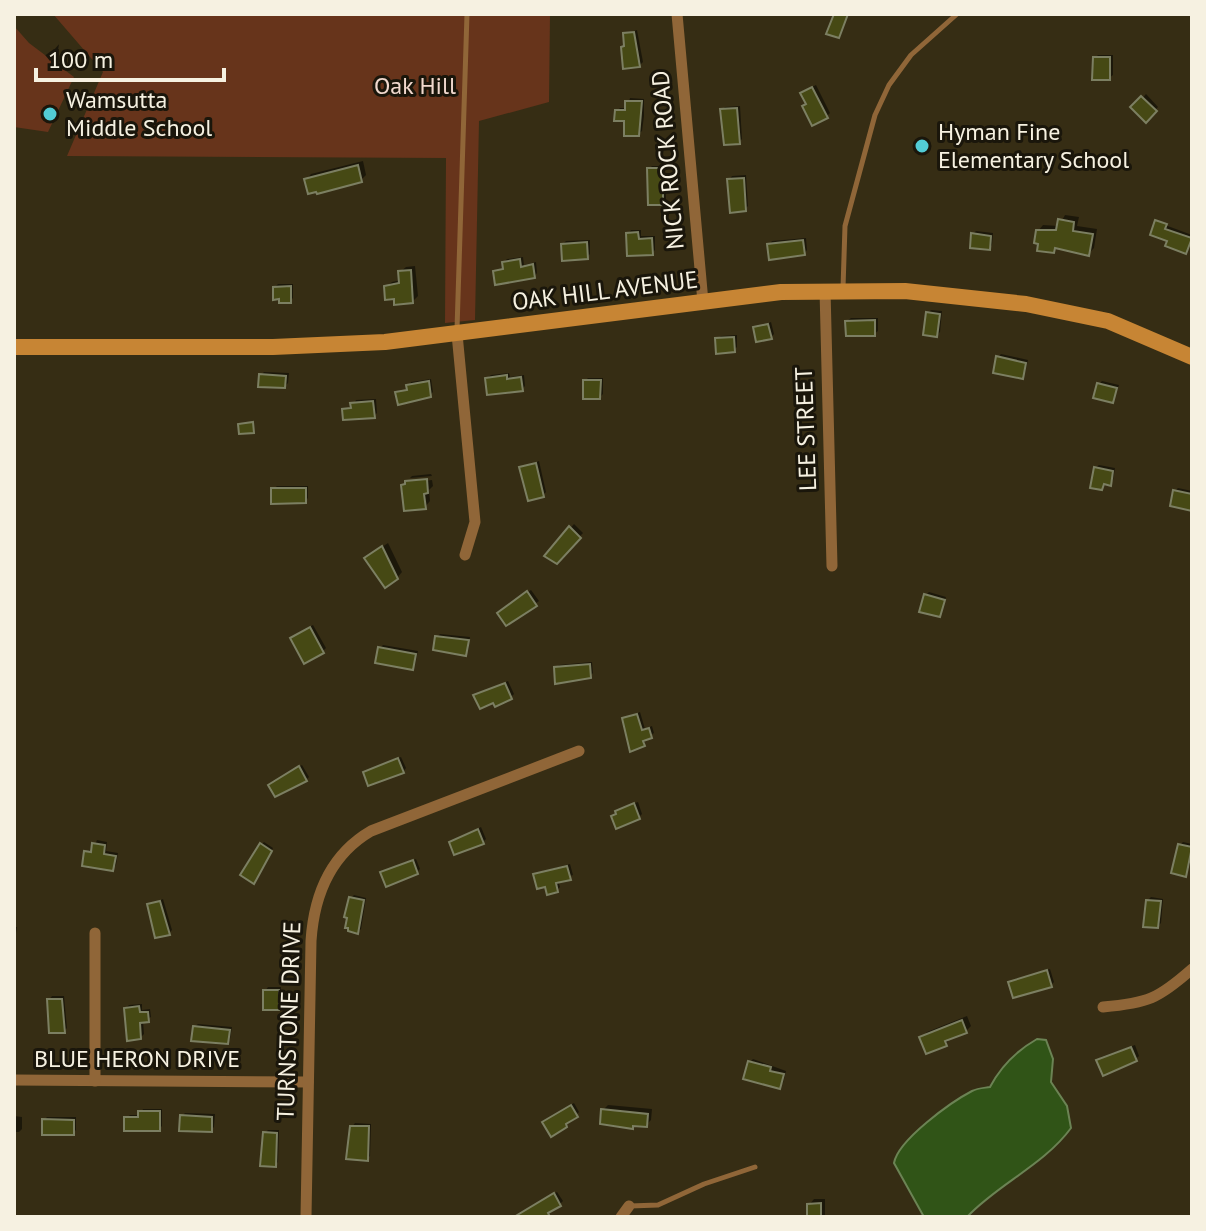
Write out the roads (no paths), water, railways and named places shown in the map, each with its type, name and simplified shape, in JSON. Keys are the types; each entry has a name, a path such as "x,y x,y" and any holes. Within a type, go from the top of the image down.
{"main road":[{"name":"OAK HILL AVENUE","path":"14,347 326,345 457,334 781,292 842,289 918,292 1055,309 1108,321 1192,357"}],"street":[{"name":"NICK ROCK ROAD","path":"677,14 703,302"},
{"name":"LEE STREET","path":"825,290 832,566"},
{"path":"457,334 475,522 465,555"},
{"name":"TURNSTONE DRIVE","path":"306,1217 312,922 320,888 346,849 371,831 579,751"},
{"path":"95,933 95,1081"},
{"path":"1103,1007 1139,1004 1158,996 1192,969"},
{"name":"BLUE HERON DRIVE","path":"14,1080 308,1082"},
{"path":"621,1217 629,1206"}],"lane":[{"path":"457,334 467,14"},
{"path":"842,289 845,226 875,115 889,85 911,55 957,14"},
{"path":"629,1206 658,1205 704,1184 755,1167"}],"place":[{"name":"Wamsutta Middle School","path":"50,114"},
{"name":"Hyman Fine Elementary School","path":"922,146"}],"park label":[{"name":"Oak Hill","path":"415,86"}]}
